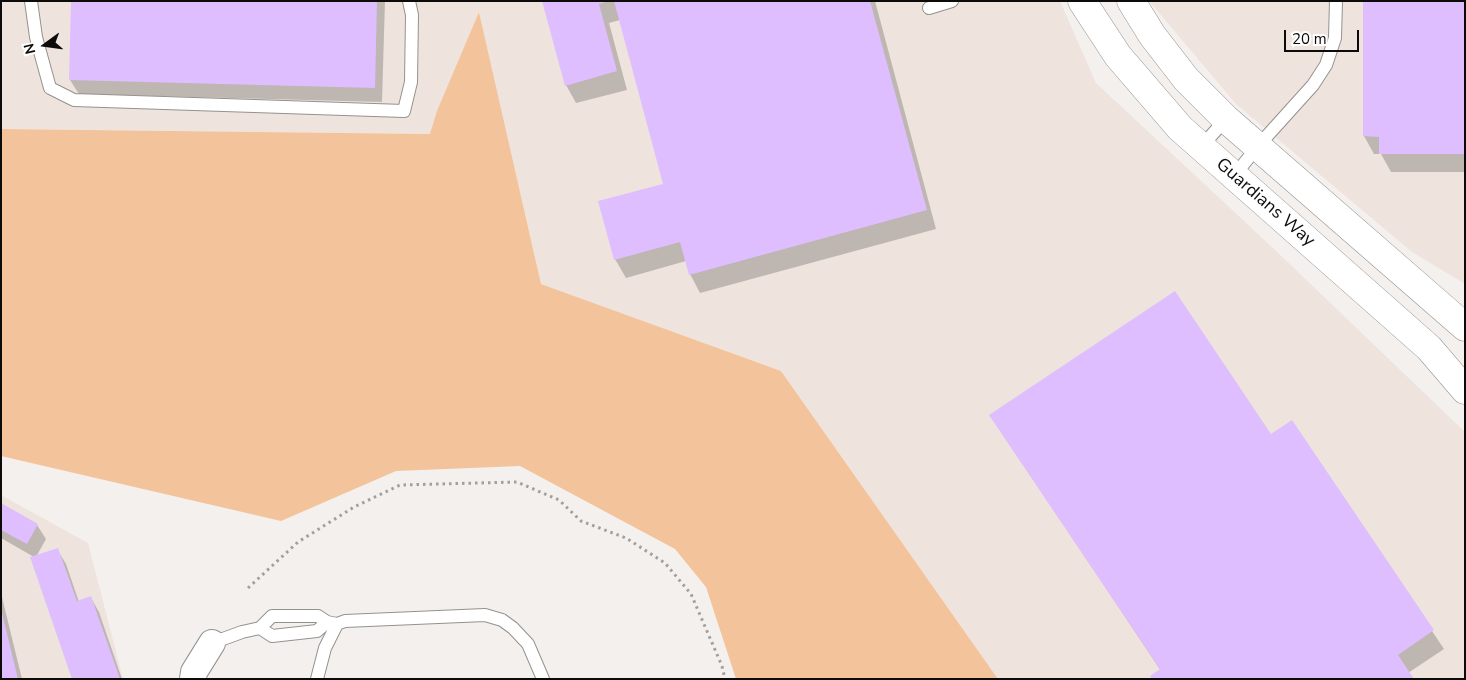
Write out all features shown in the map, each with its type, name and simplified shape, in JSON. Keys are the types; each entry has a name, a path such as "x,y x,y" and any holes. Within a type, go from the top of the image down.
{"street":[{"name":"Guardians Way","path":"1082,1 1118,56 1149,95 1201,148 1429,348 1464,386"},
{"path":"1131,1 1152,34 1186,79 1226,119 1464,324 1429,348"},
{"path":"193,679 194,672 212,643"}],"lane":[{"path":"31,1 36,37 50,88 74,100 404,110 411,82 412,15 409,1"},
{"path":"930,8 952,1"},
{"path":"1234,176 1258,146 1314,85 1326,65 1335,38 1336,1"},
{"path":"1201,148 1226,119"},
{"path":"260,628 272,636 317,631 332,623 346,621 485,615 502,620 514,628 528,644 543,679"},
{"path":"212,643 242,632 260,628 272,616 318,616 332,623"},
{"path":"317,679 332,623"}],"path":[{"path":"248,588 298,542 354,506 400,485 516,482 559,500 581,521 626,538 665,563 691,594 722,666 725,679"}],"shaded area":[{"path":"1,1 1060,1 1096,83 1272,247 1465,432 1465,679 998,679 781,371 541,284 479,12 431,134 1,129"},
{"path":"1149,1 1465,1 1465,284 1412,252 1236,104"},
{"path":"479,12 541,284 781,371 998,679 736,679 706,587 675,549 520,466 396,471 281,521 1,456 1,129 430,134 437,111"},
{"path":"1,495 88,543 123,679 1,679"}],"building":[{"path":"71,1 377,1 375,88 69,80"},
{"path":"542,1 609,1 599,4 617,71 565,86"},
{"path":"614,1 870,1 927,210 689,275 680,242 614,260 598,201 663,184"},
{"path":"1363,1 1465,1 1465,154 1379,154 1379,137 1363,136"},
{"path":"1175,291 1271,434 1292,420 1434,630 1398,655 1414,679 1152,679 1150,676 1160,669 989,415"},
{"path":"1,503 38,524 27,544 1,530"},
{"path":"58,548 77,601 91,596 120,679 72,679 30,557"},
{"path":"2,613 18,679 1,679"}]}
